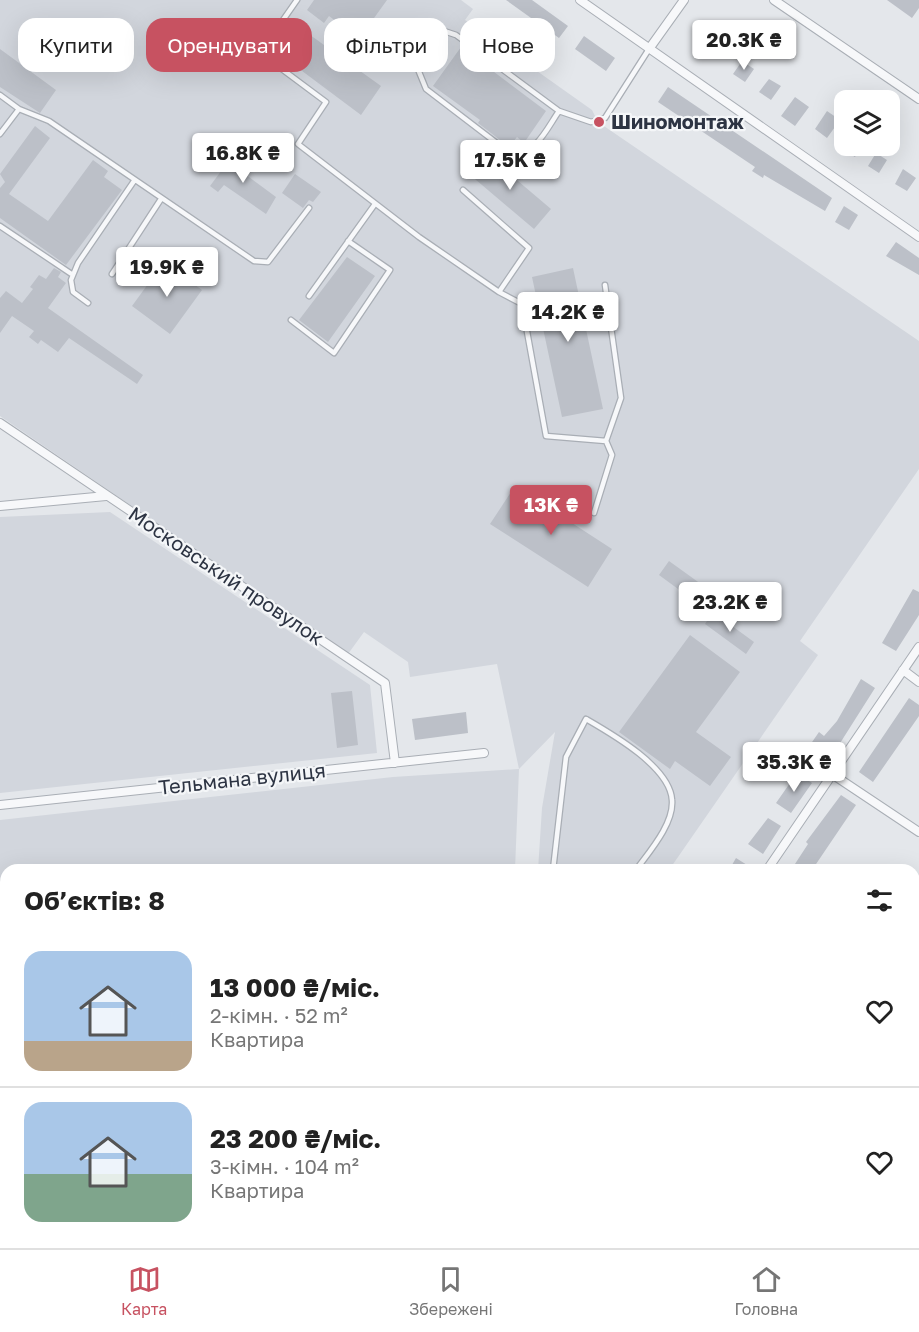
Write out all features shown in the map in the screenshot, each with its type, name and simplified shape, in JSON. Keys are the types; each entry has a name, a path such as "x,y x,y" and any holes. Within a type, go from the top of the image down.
{"street":[{"path":"580,0 919,237"},
{"path":"649,49 684,0"},
{"path":"774,0 919,99"},
{"name":"Московський провулок","path":"0,423 385,683 395,763"},
{"path":"0,506 106,496"},
{"path":"771,864 919,647"},
{"path":"903,670 919,682"},
{"name":"Тельмана вулиця","path":"0,805 484,753"},
{"path":"832,774 919,832"}],"lane":[{"path":"297,0 269,40 271,61 326,102 298,144 375,204 499,292 522,304 546,436 606,441"},
{"path":"559,111 534,147 523,155 511,154 426,89 415,62 434,35 444,31 456,36 559,111 591,122 605,118 649,49"},
{"path":"0,95 19,109 49,121 160,199 254,261 268,262 309,208"},
{"path":"0,134 19,109"},
{"path":"88,303 73,292 73,275 78,263 134,181"},
{"path":"463,190 530,248 499,292"},
{"path":"112,274 160,199"},
{"path":"309,296 375,204"},
{"path":"0,226 73,275"},
{"path":"291,320 334,353 390,270 348,241"},
{"path":"594,513 612,455 606,441 621,398 605,285"},
{"path":"554,864 566,757 586,719 616,736 662,775 672,801 663,833 640,864"}],"shaded area":[{"path":"0,0 461,0 473,9 466,18 460,18 460,72 538,72 592,110 598,122 919,341 919,469 800,641 818,655 673,864 538,864 542,808 555,732 519,769 497,664 410,677 408,662 364,632 348,654 0,416"},
{"path":"110,512 370,685 377,753 0,793 0,517"},
{"path":"519,769 515,864 0,864 0,820 393,777"}],"building":[{"path":"314,0 387,0 374,18 332,18 329,16 324,18 324,23 307,10"},
{"path":"506,0 532,0 568,26 559,38 555,35 555,18 531,18"},
{"path":"887,0 919,0 919,8 912,18"},
{"path":"312,36 324,45 324,72 362,72 381,86 361,115 303,72 312,72"},
{"path":"584,36 615,58 606,71 575,49"},
{"path":"460,48 460,72 494,72 546,111 524,143 517,137 509,147 478,123 480,120 433,86 443,72 448,72 448,65"},
{"path":"0,49 18,62 18,72 31,72 56,90 40,113 0,87"},
{"path":"742,61 754,69 745,82 733,74"},
{"path":"769,79 781,86 771,100 759,92"},
{"path":"668,87 832,198 825,211 764,175 763,178 752,171 755,167 658,102"},
{"path":"795,97 809,107 795,126 781,116"},
{"path":"827,111 834,116 834,128 827,138 815,129"},
{"path":"35,126 50,138 9,194 48,221 93,160 108,171 104,177 122,190 66,265 0,218 0,188 5,182 0,174"},
{"path":"239,147 247,153 237,168 276,197 266,214 224,185 218,192 210,186"},
{"path":"486,154 551,209 534,229 469,174"},
{"path":"874,156 881,156 887,160 879,173 868,166"},
{"path":"903,169 916,178 907,191 895,184"},
{"path":"295,174 321,192 313,202 309,200 303,208 282,193"},
{"path":"844,206 858,215 849,230 835,222"},
{"path":"896,242 919,258 919,275 886,256"},
{"path":"347,257 375,276 328,342 299,320"},
{"path":"164,262 202,290 170,334 132,306"},
{"path":"54,268 61,272 58,277 66,283 48,308 143,375 137,384 69,338 58,352 41,340 38,344 29,337 34,331 12,316 0,333 0,298 6,291 22,303 33,289 30,287 39,275 46,279"},
{"path":"573,268 603,409 562,417 532,277"},
{"path":"515,486 612,549 588,587 490,524"},
{"path":"669,561 719,597 708,611 659,575"},
{"path":"913,589 919,592 919,615 896,651 882,643"},
{"path":"713,612 754,642 746,654 705,624"},
{"path":"690,635 740,672 696,732 731,757 710,786 675,761 670,769 619,732"},
{"path":"861,679 875,688 830,759 810,745 819,732 824,736 837,721"},
{"path":"352,691 358,745 337,748 331,693"},
{"path":"909,698 919,705 919,716 873,782 859,772"},
{"path":"466,712 468,733 415,740 412,719"},
{"path":"797,773 812,783 791,813 776,803"},
{"path":"841,795 856,805 816,864 795,864 808,844 806,842"},
{"path":"768,818 781,826 763,854 748,844"},
{"path":"736,858 746,864 732,864"}],"place":[{"name":"Шиномонтаж","path":"599,122"}]}
